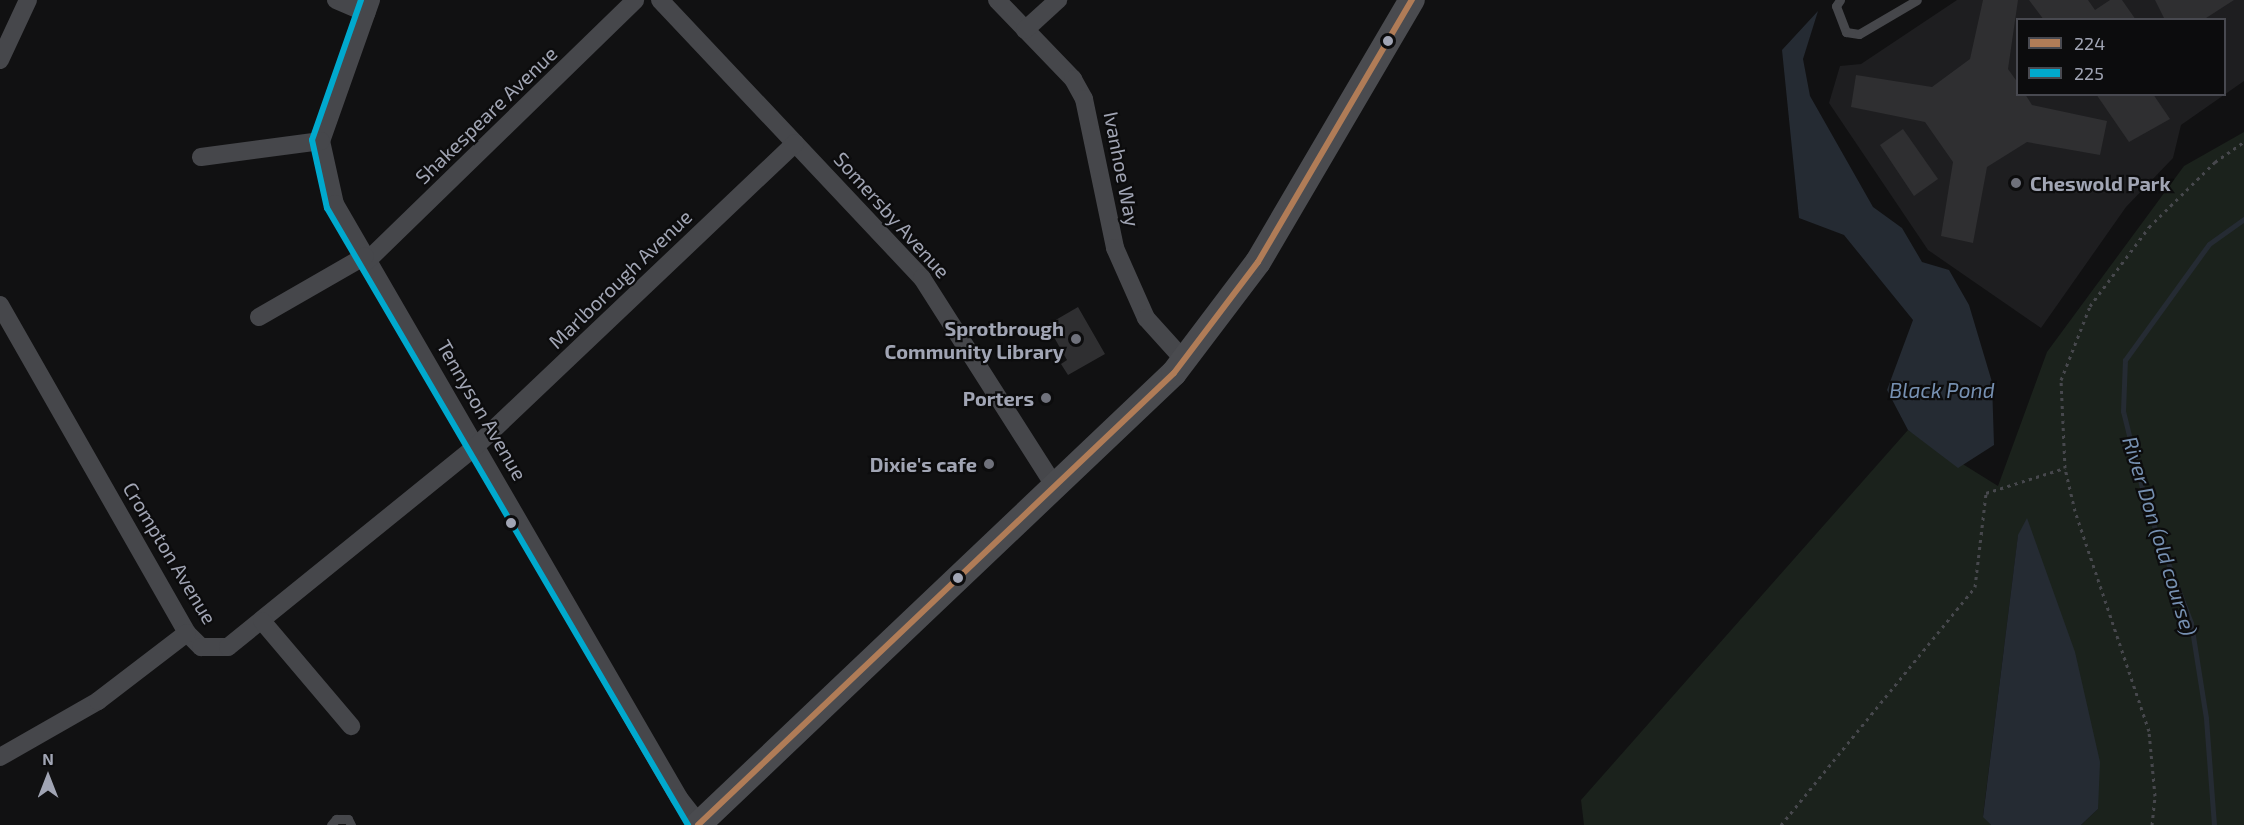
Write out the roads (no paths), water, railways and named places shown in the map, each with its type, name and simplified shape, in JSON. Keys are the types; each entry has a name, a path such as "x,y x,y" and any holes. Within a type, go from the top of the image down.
{"street":[{"path":"0,60 28,0"},
{"path":"201,157 321,141 369,7 336,0"},
{"name":"Shakespeare Avenue","path":"259,317 366,258 635,0"},
{"name":"Somersby Avenue","path":"660,0 922,278 1055,487"},
{"name":"Ivanhoe Way","path":"997,0 1073,79 1084,99 1115,248 1146,318 1184,360"},
{"path":"1025,30 1058,0"},
{"path":"698,824 937,594 1055,487 1184,360 1258,262 1412,0"},
{"name":"Tennyson Avenue","path":"321,141 335,204 679,798 698,824"},
{"name":"Marlborough Avenue","path":"476,446 795,143"},
{"name":"Crompton Avenue","path":"0,305 187,633 201,647 214,650 228,647 476,446"},
{"path":"262,621 351,726"},
{"path":"0,757 98,701 187,633"}],"lane":[{"path":"1840,0 1836,6 1846,32 1859,34 1917,0"},
{"path":"331,825 336,819 348,819 351,825"}],"water":[{"name":"Black Pond","path":"1818,11 1803,59 1810,96 1873,207 1902,228 1922,262 1949,270 1969,305 1992,382 1994,445 1958,468 1908,430 1887,390 1913,320 1844,235 1799,218 1782,50"},
{"path":"2027,518 2075,652 2100,762 2098,809 2081,825 1991,825 1983,817 2018,535"}],"waterway":[{"name":"River Don (old course)","path":"2214,825 2206,718 2191,623 2147,508 2123,411 2125,360 2209,244 2244,219"}],"place":[{"name":"Cheswold Park","path":"2016,183"},
{"name":"Sprotbrough Community Library","path":"1076,339"},
{"name":"Porters","path":"1046,398"},
{"name":"Dixie's cafe","path":"989,464"}]}
